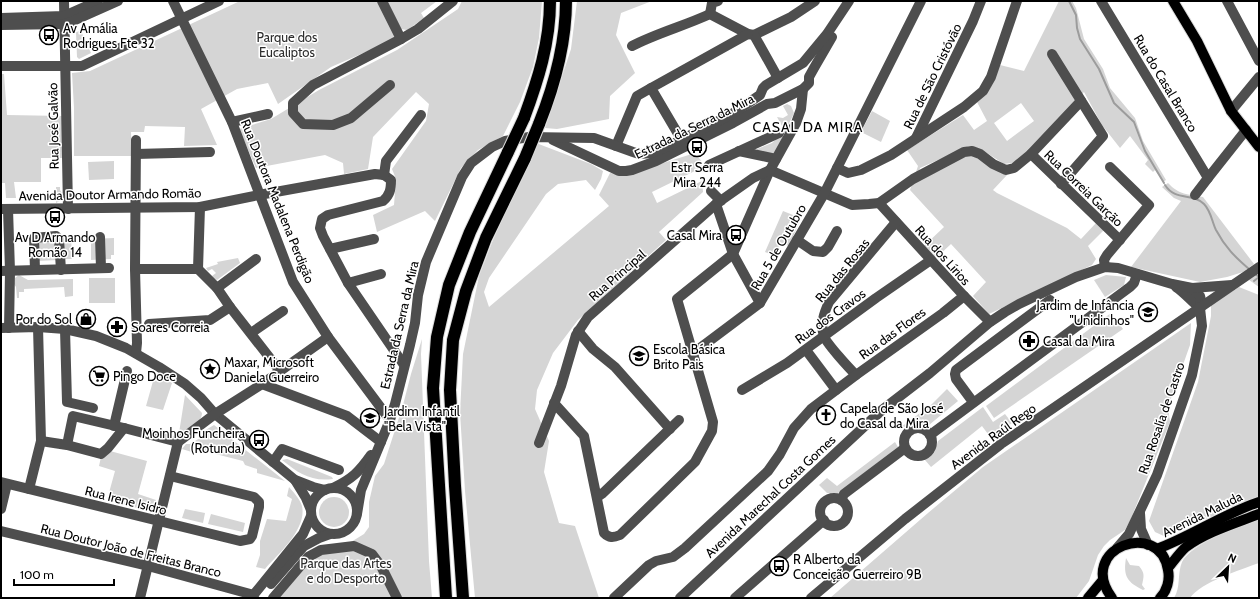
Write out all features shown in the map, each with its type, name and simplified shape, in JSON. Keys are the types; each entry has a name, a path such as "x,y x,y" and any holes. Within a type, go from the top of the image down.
{"highway":[{"path":"446,598 433,388 437,337 449,285 470,232 524,118 533,93 546,50 550,1"},
{"path":"463,598 454,486 450,390 453,340 466,291 486,238 525,158 550,97 561,55 566,16 566,1"}],"main road":[{"path":"1173,1 1197,41 1231,111 1259,147"},
{"name":"Avenida Maluda","path":"1152,547 1178,541 1244,507 1259,502"},
{"name":"Avenida Maluda","path":"1168,568 1187,547 1213,533 1259,514"},
{"path":"1112,598 1106,590 1103,580 1105,562 1110,554 1117,548 1125,544 1135,542 1152,547 1165,560 1168,568 1168,582 1161,597"},
{"path":"1088,598 1103,580"}],"street":[{"name":"Rua José Galvão","path":"64,1 68,209"},
{"path":"1,25 64,20 98,1"},
{"path":"1,18 73,21 118,1"},
{"name":"Rua Doutora Madalena Perdigão","path":"173,1 232,122 293,282 328,337 390,420"},
{"path":"1,66 82,66 219,1"},
{"path":"382,1 402,39"},
{"path":"390,85 351,118 334,125 303,124 293,113 293,102 313,85 402,39 453,1"},
{"path":"710,14 712,3 718,1"},
{"path":"616,146 637,96 751,34 791,17 815,1"},
{"name":"Estrada da Serra da Mira","path":"380,442 390,420 415,323 418,295 426,262 462,177 471,162 492,147 505,141 529,137 594,138 639,154 652,153 732,114 760,95 766,84 798,67 810,56 828,34 850,1"},
{"name":"Estrada da Serra da Mira","path":"550,138 619,170 632,170 656,160 733,124 767,104 775,103 803,88 808,83 809,77 832,37 850,1"},
{"name":"Rua 5 de Outubro","path":"692,354 760,303 824,194 921,1"},
{"name":"Rua de São Cristóvão","path":"915,140 970,28 981,1"},
{"path":"837,168 848,173 861,170 891,155 964,106 982,91 991,77 1017,1"},
{"name":"Rua do Casal Branco","path":"1101,1 1208,178"},
{"path":"1227,1 1259,61"},
{"path":"632,46 656,34 675,29 710,14 751,34 778,78"},
{"path":"1052,54 1103,136 1061,184"},
{"path":"798,67 803,68 809,77"},
{"path":"1231,111 1259,78"},
{"path":"651,88 682,139"},
{"path":"554,403 584,436 604,533 608,537 614,538 620,535 695,462 712,431 713,422 692,354 677,298 733,254 770,170 799,117 803,88"},
{"name":"Estrada da Serra da Mira","path":"760,95 763,101 767,104"},
{"path":"785,98 790,99 795,103 799,117"},
{"path":"770,170 852,205 879,203 913,179 964,152 972,151 980,154 993,164 1006,170 1014,168 1031,154 1081,101"},
{"path":"232,122 268,114"},
{"path":"404,365 348,283 320,228 322,219 328,215 383,201 388,196 391,188 391,180 384,175 386,161 420,115"},
{"path":"1195,195 1246,130"},
{"path":"709,165 779,133"},
{"path":"586,155 586,145 588,140 594,138"},
{"path":"136,140 136,353"},
{"path":"739,151 776,159"},
{"path":"136,154 210,152"},
{"path":"632,170 636,165 637,158 633,152"},
{"name":"Rua Correia Garção","path":"1031,154 1120,240"},
{"path":"1110,166 1149,205 1105,257 1105,268 1118,268 1172,284 1192,288 1232,285"},
{"name":"Rua Principal","path":"539,443 561,386 578,331 588,317 719,203 753,178 770,170"},
{"name":"Avenida Doutor Armando Romão","path":"4,209 200,207 259,194 375,174 384,175"},
{"path":"711,191 719,203 733,254 760,303"},
{"name":"Rua dos Lírios","path":"879,203 964,296 990,322"},
{"path":"198,269 200,207"},
{"path":"4,209 6,271 5,328 38,327 65,329 96,336 136,353 185,384 201,398 215,414 295,480 313,487 341,489 348,493 353,499 357,514"},
{"name":"Rua das Rosas","path":"824,336 822,323 824,313 829,302 896,222"},
{"path":"797,240 813,251 823,252 837,231"},
{"path":"35,270 34,238 56,236 59,239 61,270"},
{"path":"6,271 105,268 100,237"},
{"path":"330,250 374,239"},
{"path":"217,288 256,260"},
{"name":"Rua dos Cravos","path":"742,390 806,350 876,298 931,260"},
{"name":"Avenida Raúl Rego","path":"811,598 906,519 1001,444 1258,267"},
{"name":"Avenida Marechal Costa Gomes","path":"680,598 882,410 930,373 990,322 1004,312 1030,298 1076,277 1105,268"},
{"path":"135,269 198,269 217,288 280,371"},
{"path":"348,283 381,274"},
{"path":"930,435 1130,287 1134,283 1137,274"},
{"path":"1172,284 1186,294 1191,301 1200,308"},
{"name":"Rua Rosalía de Castro","path":"1117,548 1129,534 1157,475 1192,376 1202,326 1200,296 1192,288"},
{"name":"Rua das Flores","path":"614,598 649,565 656,561 673,557 686,548 746,492 771,467 794,428 804,416 836,390 964,296"},
{"path":"973,402 956,379 956,370 1050,300"},
{"path":"150,324 210,320 230,307"},
{"path":"251,333 282,311"},
{"path":"29,489 41,441 38,327"},
{"path":"65,329 67,402 93,408"},
{"path":"578,331 593,349 615,367 670,429"},
{"path":"824,336 856,376"},
{"path":"140,598 178,442 215,414 262,384 328,337"},
{"path":"806,350 836,390"},
{"path":"41,441 67,445 101,454 108,448 119,427 127,371"},
{"path":"262,384 347,416 380,442"},
{"path":"67,445 73,416 178,442"},
{"path":"597,497 679,420"},
{"path":"913,429 923,429 930,435 932,444 928,452 924,455 915,456 905,448 904,438 909,431 913,429"},
{"path":"255,597 303,534 315,498 320,493 345,482 359,472 380,442"},
{"path":"255,597 304,546 330,534 345,532 350,527 357,514 361,490 380,442"},
{"path":"841,500 844,494 905,448"},
{"path":"273,462 282,449 339,470"},
{"name":"Rua Irene Isidro","path":"4,483 240,541 245,541 252,536 259,507 259,502 254,497 170,476"},
{"path":"295,480 306,498 314,523 318,528 330,534"},
{"path":"1,509 4,483"},
{"path":"836,498 841,500 847,506 848,510 844,522 833,526 824,520 821,512 824,503 836,498"},
{"path":"1140,511 1141,529 1152,547"},
{"path":"735,598 824,520"},
{"name":"Rua Doutor João de Freitas Branco","path":"1,531 148,566 255,597"},
{"path":"273,598 308,557 321,550 354,546 372,554 381,566 397,598"}],"green space":[{"name":"Parque dos Eucaliptos","path":"240,1 378,1 398,38 331,67 278,104 268,83 237,89 201,109 217,145 184,146 185,127 145,126 144,132 131,132 132,156 74,156 72,73 90,71"},
{"path":"386,1 437,1 421,13 424,18 407,30 400,29"},
{"path":"462,1 542,1 539,38 533,67 520,102 503,136 478,150 461,168 435,221 425,211 377,232 373,215 394,205 396,179 392,169 426,121 429,104 416,92 373,137 368,169 344,174 343,163 325,155 256,168 239,129 271,119 319,90 397,50 458,9"},
{"path":"577,1 652,1 621,13 616,35 635,73 610,96 609,119 557,129 545,128 571,49"},
{"path":"1059,1 1072,1 1076,8 1084,39 1103,69 1110,88 1135,118 1143,141 1166,180 1163,182 1155,170 1153,172 1145,164 1148,160 1130,136 1120,148 1102,125 1084,92 1018,162 1004,164 987,153 969,146 920,168 918,177 966,155 974,155 1007,175 993,190 997,193 1067,228 1081,239 1096,223 1104,230 1088,246 1096,259 1092,265 989,314 973,296 986,282 951,244 936,258 924,246 944,227 910,190 918,166 907,150 963,115 974,130 987,121 977,102 992,85 1000,65 1024,71","holes":["1021,103 1034,121 1007,141 994,123"]},
{"path":"81,31 91,53 79,59 77,57 76,32"},
{"path":"1,74 4,74 7,115 63,116 62,158 41,158 41,182 14,182 16,198 6,198 5,183 1,183"},
{"path":"787,104 791,106 794,113 775,154 757,152 757,149 772,143 782,133 782,126 777,117 783,118 788,115 783,106"},
{"path":"872,111 890,121 881,142 861,132"},
{"path":"536,143 591,164 603,171 601,179 595,190 586,180 558,184 546,194 489,278 484,292 489,307 609,206 599,195 610,173 625,175 695,153 703,163 701,168 652,192 657,203 702,181 703,192 659,232 666,240 578,320 553,353 537,390 535,409 549,441 544,472 559,523 575,526 599,598 475,598 465,491 460,413 463,354 479,276 493,240"},
{"path":"114,161 114,179 89,180 88,162"},
{"path":"1168,183 1180,192 1203,197 1254,264 1243,272 1227,277 1200,282 1131,267 1181,201 1174,198 1162,187"},
{"path":"56,187 60,187 63,195 60,201 56,203"},
{"path":"783,211 793,215 799,223 789,246 780,243 775,256 765,252"},
{"path":"64,235 71,235 72,259 64,259"},
{"path":"114,238 114,255 111,255 111,259 91,260 91,239"},
{"path":"57,239 58,260 37,261 36,240"},
{"path":"238,258 240,263 217,280 212,276 216,273 212,269 208,271 206,268 218,264 217,262"},
{"path":"1259,273 1259,287 1249,280"},
{"path":"19,275 28,280 73,279 73,296 65,297 64,287 24,289 24,292 19,292 19,298 17,298 16,287 14,284 15,278"},
{"path":"1106,275 1126,277 1124,285 1105,297 1094,280"},
{"path":"89,278 115,278 115,303 89,303"},
{"path":"1239,287 1259,295 1259,500 1183,527 1166,537 1155,532 1149,521 1198,382 1211,316 1211,305"},
{"path":"1111,313 1123,329 994,418 986,406"},
{"path":"1191,323 1190,345 1168,407 1170,422 1130,521 1125,530 1104,546 1098,555 1089,581 1076,598 830,598 983,467"},
{"name":"Parque das Artes e do Desporto","path":"422,339 421,354 429,561 432,598 269,598 306,554 351,542 364,534 369,527 369,502 375,476 384,464"},
{"path":"155,374 172,383 163,410 146,406"},
{"path":"947,389 958,401 929,425 918,422 906,427 901,427 931,405"},
{"path":"185,395 202,413 200,420 181,435 179,433"},
{"path":"983,407 993,422 1005,414 1012,423 991,438 982,426 931,467 925,460 934,453 938,441"},
{"path":"214,425 285,481 257,473 257,469 245,465 243,461 196,449 195,453 182,449 186,444 190,444 205,435 204,431"},
{"path":"895,442 898,447 838,493 827,493 819,485 827,478 837,486"},
{"path":"110,451 147,461 138,494 156,500 152,512 107,500 115,471 99,466 101,457"},
{"path":"287,459 332,477 333,479 325,480 305,476 282,460"},
{"path":"289,487 298,498 302,506 300,523 291,540 265,569 256,567 260,555 260,541 267,519 286,521 292,499 287,496"},
{"path":"334,497 344,502 349,512 344,522 334,527 324,522 319,512 324,502"},
{"path":"185,509 205,513 203,523 182,518"},
{"path":"211,514 245,523 243,532 208,524"},
{"path":"1259,519 1259,563 1212,582 1195,592 1190,598 1174,598 1178,589 1182,562 1187,555 1205,542 1217,536"},
{"path":"1126,558 1130,565 1139,566 1141,568 1144,575 1142,585 1145,589 1143,590 1133,584 1127,578 1125,569"}],"waterway":[{"path":"1069,1 1076,15 1080,39 1099,69 1114,103 1134,122 1145,151 1164,183"},
{"path":"1165,185 1174,193 1194,198 1204,204 1223,242 1249,269"},
{"path":"1254,273 1259,277 1254,281"}],"place":[{"name":"Av Amália Rodrigues Fte 32","path":"49,35"},
{"name":"Estr Serra Mira 244","path":"697,147"},
{"name":"Av D Armando Romão 14","path":"55,217"},
{"name":"Casal Mira","path":"736,235"},
{"name":"Jardim de Infância \"Unidinhos\"","path":"1148,312"},
{"name":"Por do Sol","path":"86,319"},
{"name":"Soares Correia","path":"117,327"},
{"name":"Casal da Mira","path":"1029,341"},
{"name":"Escola Básica Brito Pais","path":"639,356"},
{"name":"Maxar, Microsoft Daniela Guerreiro","path":"210,369"},
{"name":"Pingo Doce","path":"99,376"},
{"name":"Capela de São José do Casal da Mira","path":"826,415"},
{"name":"Jardim Infantil \"Bela Vista\"","path":"370,418"},
{"name":"Moinhos Funcheira (Rotunda)","path":"259,440"},
{"name":"R Alberto da Conceição Guerreiro 9B","path":"779,566"}],"district":[{"name":"CASAL DA MIRA","path":"808,127"}]}
